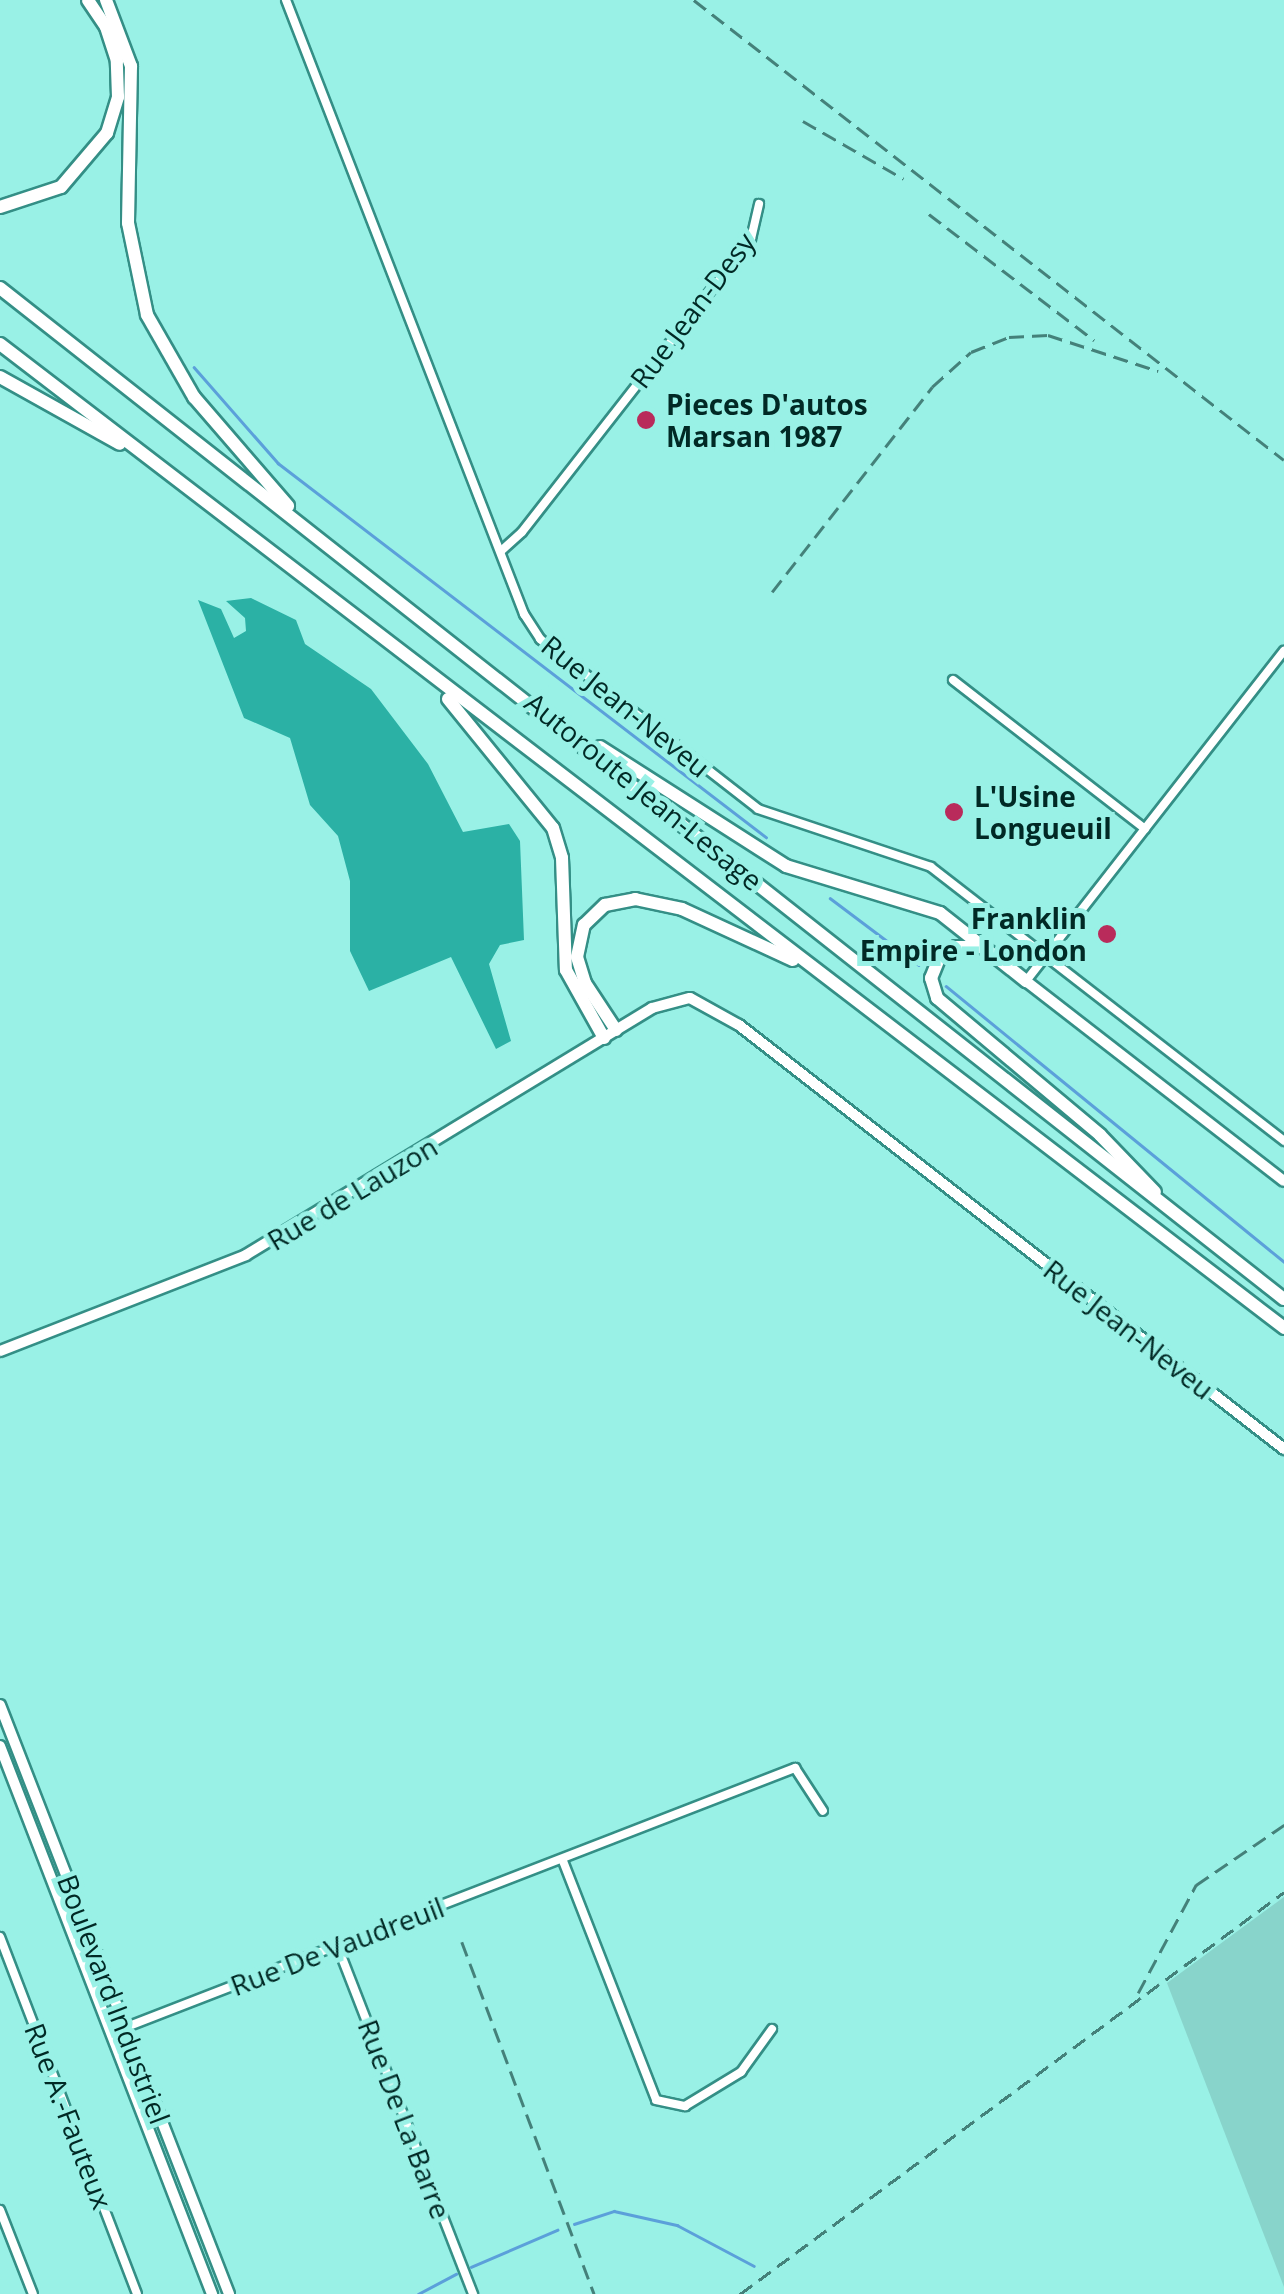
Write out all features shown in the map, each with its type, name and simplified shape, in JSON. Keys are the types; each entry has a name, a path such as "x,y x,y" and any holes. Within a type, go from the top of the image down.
{"highway":[{"path":"0,207 61,187 107,133 118,97 116,61 106,27 88,0"},
{"path":"106,0 132,66 128,223 147,315 194,397 298,520"},
{"name":"Autoroute Jean-Lesage","path":"0,288 562,726 1017,1095 1284,1299"},
{"name":"Autoroute Jean-Lesage","path":"0,344 430,678 1284,1328"},
{"path":"0,378 146,457"},
{"path":"430,678 550,822 562,858 566,970 610,1034"},
{"path":"562,726 779,862 934,910 1026,981"},
{"path":"610,1034 582,978 576,952 588,920 617,900 692,912 828,978"},
{"path":"984,947 956,946 940,956 931,978 938,998 1100,1135 1181,1219"}],"street":[{"name":"Rue Jean-Neveu","path":"286,0 501,551 540,640 741,797 801,828 921,861 1284,1141"},
{"name":"Rue Jean-Desy","path":"501,551 522,532 751,239 759,204"},
{"path":"1284,652 1026,981 1284,1182"},
{"path":"952,680 1145,829"},
{"name":"Rue Jean-Neveu","path":"685,998 710,1004 739,1025 1284,1449"},
{"name":"Rue de Lauzon","path":"0,1351 246,1255 610,1034 685,998"},
{"name":"Boulevard Industriel","path":"0,1704 228,2294"},
{"name":"Boulevard Industriel","path":"0,1746 210,2290"},
{"path":"3,1762 20,1756"},
{"name":"Rue De Vaudreuil","path":"111,2033 795,1768 823,1811"},
{"path":"31,1826 45,1820"},
{"path":"563,1861 656,2100 685,2106 742,2072 772,2029"},
{"name":"Rue A.-Fauteux","path":"0,1938 136,2294"},
{"name":"Rue De La Barre","path":"337,1944 472,2294"},
{"path":"143,2115 158,2111"},
{"path":"156,2150 171,2144"},
{"path":"177,2204 192,2200"},
{"path":"0,2210 33,2294"},
{"path":"210,2290 224,2281"}],"shaded area":[{"path":"251,598 296,620 305,644 371,689 428,764 463,832 509,824 520,841 524,940 500,945 489,964 511,1041 496,1049 451,957 369,991 350,951 350,881 338,836 310,805 290,738 244,718 198,600 221,609 234,638 246,631 245,618 226,601"},
{"path":"1284,1897 1284,2287 1167,1983"}],"waterway":[{"path":"194,367 278,463 766,837"},
{"path":"830,898 919,965"},
{"path":"946,986 1284,1262"},
{"path":"574,2224 614,2211 677,2225 754,2266"},
{"path":"471,2267 557,2230"},
{"path":"418,2294 456,2274"}],"railway":[{"path":"694,0 1284,460"},
{"path":"803,121 904,179"},
{"path":"929,214 1094,340"},
{"path":"772,592 932,387 971,352 1009,337 1048,335 1158,371"},
{"path":"1138,1993 1196,1885 1284,1825"},
{"path":"740,2294 1284,1892"},
{"path":"462,1942 594,2294"}],"place":[{"name":"Pieces D'autos Marsan 1987","path":"646,420"},
{"name":"L'Usine Longueuil","path":"954,812"},
{"name":"Franklin Empire - London","path":"1107,934"}]}
